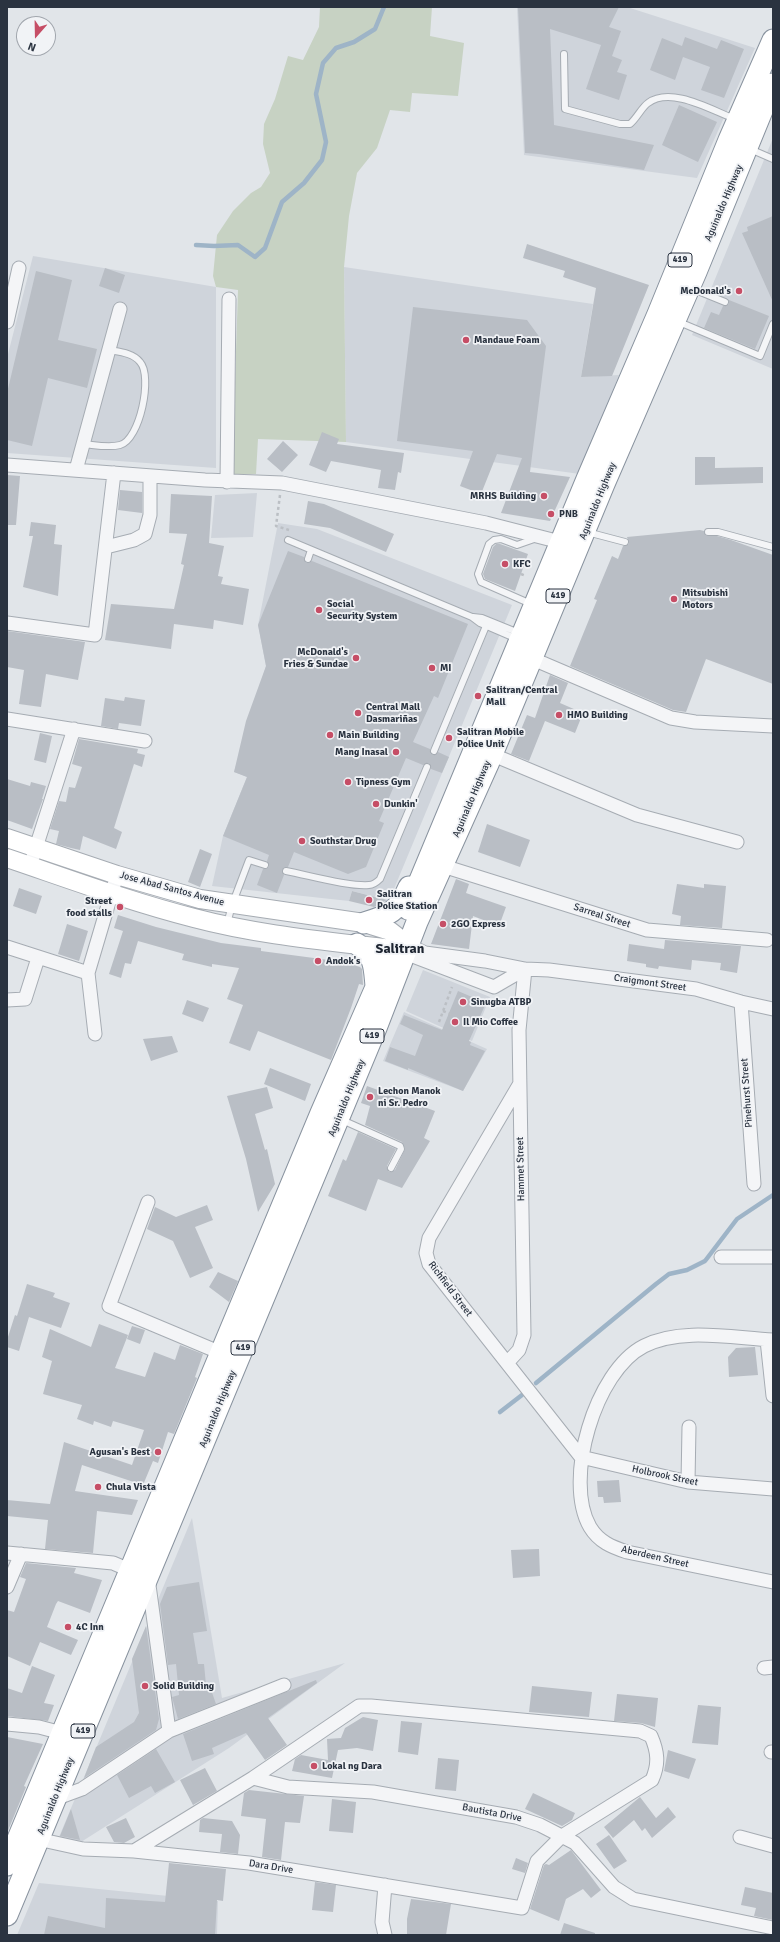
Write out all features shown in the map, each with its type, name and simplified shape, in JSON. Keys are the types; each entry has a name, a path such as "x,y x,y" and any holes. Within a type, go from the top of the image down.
{"highway":[{"name":"Aguinaldo Highway","path":"7,1915 62,1733 139,1574 400,945 448,811 527,644 534,606 567,539 667,317 747,124 773,40"},
{"name":"Aguinaldo Highway","path":"747,124 773,84"},
{"name":"Aguinaldo Highway","path":"667,317 689,288 738,144"},
{"name":"Aguinaldo Highway","path":"7,1865 30,1837 55,1799 221,1353 330,1116 376,986 443,866 491,754 527,644 567,539"},
{"path":"364,923 383,917 398,905 405,895 435,824 448,811"},
{"path":"357,944 368,952 373,959 376,986"}],"main road":[{"name":"Jose Abad Santos Avenue","path":"7,838 116,875 200,899 232,905 364,923 390,931 400,945"},
{"name":"Jose Abad Santos Avenue","path":"7,858 111,894 226,926 357,944 400,945"}],"street":[{"path":"7,322 19,268"},
{"path":"227,482 229,299"},
{"path":"76,470 120,309"},
{"path":"7,465 227,482 282,483 567,539"},
{"path":"7,623 95,635 114,473"},
{"path":"106,547 134,540 145,534 150,515 150,476"},
{"path":"527,644 671,718 695,722 773,726"},
{"path":"7,719 145,741"},
{"path":"30,866 74,729"},
{"path":"491,754 637,815 737,842"},
{"name":"Sarreal Street","path":"443,866 456,872 524,890 647,930 767,940"},
{"path":"95,1034 88,973 116,875"},
{"path":"400,945 494,987 525,969"},
{"name":"Craigmont Street","path":"400,945 425,953 485,961 525,969 549,970 696,989 741,1002 773,1009"},
{"path":"7,946 38,958 88,973"},
{"path":"7,1000 25,999 38,958"},
{"name":"Hammet Street","path":"507,1363 519,1350 524,1335 519,1030 525,969"},
{"name":"Pinehurst Street","path":"741,1002 754,1184"},
{"name":"Richfield Street","path":"519,1085 429,1238 426,1253 429,1264 581,1457"},
{"path":"148,1202 109,1306 221,1353"},
{"path":"720,1257 773,1257"},
{"name":"Aberdeen Street","path":"770,1340 681,1335 644,1346 628,1357 605,1387 591,1418 581,1457 582,1506 590,1528 605,1544 627,1552 773,1582"},
{"path":"770,1340 773,1396"},
{"path":"688,1426 688,1482"},
{"name":"Holbrook Street","path":"581,1457 688,1482 773,1489"},
{"path":"7,1553 113,1563 139,1574 169,1730"},
{"path":"7,1587 20,1554"},
{"path":"55,1799 82,1789 169,1730 284,1685"},
{"path":"134,1851 253,1778 359,1706 640,1731 651,1736 655,1747 657,1768 652,1780 562,1836"},
{"path":"7,1724 39,1727 62,1733"},
{"name":"Bautista Drive","path":"253,1778 288,1787 373,1792 516,1817 575,1842 614,1888 633,1899 773,1928"},
{"name":"Dara Drive","path":"30,1837 83,1849 134,1851 249,1863 522,1908 537,1861 562,1836"},
{"path":"740,1837 773,1846"},
{"path":"385,1885 382,1922 385,1935"}],"lane":[{"path":"564,54 565,109 620,124 630,124 638,117 647,104 660,97 670,96 681,98 747,124"},
{"path":"738,144 773,159"},
{"path":"689,288 725,302"},
{"path":"667,317 760,356 771,322"},
{"path":"83,444 121,445 130,439 137,427 146,380 145,369 132,355 109,350"},
{"path":"708,532 718,532 773,547"},
{"path":"534,606 481,582 478,574 489,544 494,540 501,539 517,545 567,539 625,542"},
{"path":"288,540 472,617 486,626 527,644"},
{"path":"308,559 311,550"},
{"path":"472,617 482,618 527,644"},
{"path":"434,751 486,626"},
{"path":"286,871 355,884 370,885 376,883 380,879 427,767"},
{"path":"226,926 232,905 249,860 265,865"},
{"path":"330,1116 400,1146 401,1149 392,1168"}],"path":[{"path":"281,527 276,526 282,483"},
{"path":"521,574 526,576"},
{"path":"438,1022 452,987"},
{"path":"443,1011 453,1014"}],"shaded area":[{"path":"517,7 627,7 755,48 697,178 524,155"},
{"name":"McDonald's","path":"773,138 773,369 692,335"},
{"path":"33,256 216,287 216,468 7,453 7,358"},
{"name":"Mandaue Foam","path":"344,267 593,304 581,377 619,375 580,474 346,442"},
{"path":"257,493 253,537 211,538 215,495"},
{"name":"Central Mall Dasmariñas","path":"278,523 317,529 512,605 391,896 385,895 384,899 352,891 349,901 212,886 223,836 247,777 234,772 266,666 258,625"},
{"path":"423,970 490,997 472,1041 406,1011"},
{"path":"404,1012 487,1049 463,1091 383,1061"},
{"path":"192,1518 222,1698 345,1663 229,1748 81,1842 59,1837"},
{"path":"39,1883 218,1901 217,1935 17,1935"}],"green space":[{"path":"320,7 432,7 430,36 464,43 458,96 412,93 410,112 390,110 377,148 357,173 349,216 344,267 346,442 258,439 256,474 232,474 238,290 216,287 213,276 217,235 233,211 251,193 261,187 270,173 263,144 264,124 275,99 288,56 303,60 319,27"}],"building":[{"path":"518,7 619,7 609,27 621,31 612,56 622,60 617,72 627,75 619,100 586,89 601,45 550,29 554,125 654,145 644,170 525,153"},
{"path":"685,37 717,49 721,40 744,49 724,98 701,90 710,67 683,57 675,80 650,70 662,38 682,46"},
{"path":"679,105 717,122 698,162 662,145"},
{"path":"773,216 773,302 742,233 748,231 747,227"},
{"path":"527,244 649,285 612,376 581,377 596,288 563,277 565,271 523,258"},
{"path":"105,268 125,275 119,293 99,286"},
{"path":"36,271 72,280 58,340 97,349 87,388 48,378 32,446 7,440 7,393"},
{"path":"729,300 769,316 755,349 704,328 711,312 719,315 723,306 729,304"},
{"path":"413,307 527,320 546,346 530,472 570,477 550,521 501,513 522,458 497,454 481,494 460,486 473,451 397,441"},
{"path":"322,432 339,439 337,444 404,453 401,473 398,472 395,490 378,488 381,470 331,461 326,472 309,465"},
{"path":"283,441 298,455 282,472 267,459"},
{"path":"695,457 715,457 715,468 763,467 763,483 695,485"},
{"path":"7,475 20,476 16,525 7,525"},
{"path":"120,490 142,492 142,513 118,510"},
{"path":"171,494 212,496 209,543 224,546 218,576 223,577 221,584 249,589 243,625 214,620 213,629 174,624 171,649 105,640 111,604 174,609 184,565 181,564 187,534 169,533"},
{"path":"308,501 324,504 394,534 386,552 330,528 304,524"},
{"path":"31,522 56,525 54,544 62,545 58,596 23,587 33,536 29,536"},
{"name":"Mitsubishi Motors","path":"700,530 704,531 706,536 717,536 773,555 773,684 706,659 686,712 673,710 570,666 597,600 594,599 612,556 618,559 623,546 629,544 627,537"},
{"name":"KFC","path":"496,544 528,554 515,591 485,579 483,574 493,547"},
{"name":"Central Mall Dasmariñas","path":"288,551 304,557 306,563 312,561 468,624 438,698 434,696 413,742 430,749 430,753 433,755 438,752 449,757 442,773 431,769 429,763 423,765 406,758 379,821 384,823 366,867 348,874 294,852 288,867 284,867 282,870 284,875 277,893 257,885 263,869 269,867 267,861 269,855 223,836 247,777 234,772 246,721 266,666 258,625"},
{"path":"7,631 85,642 78,680 46,674 41,707 19,704 24,670 7,667"},
{"path":"550,675 568,683 560,703 583,713 575,733 545,721 529,761 511,754 527,715 535,718"},
{"path":"125,697 145,700 141,726 119,723 118,729 101,726 105,698 124,701"},
{"path":"40,733 52,736 46,763 34,760"},
{"path":"79,739 138,749 137,753 145,755 142,767 134,764 114,828 122,832 116,849 83,836 80,850 56,844 59,831 50,829 59,801 66,802 69,787 75,788 82,767 72,764"},
{"path":"7,779 30,786 31,782 46,786 32,829 7,820"},
{"path":"487,824 530,840 520,867 478,852"},
{"path":"200,849 212,854 200,887 188,882"},
{"path":"456,879 469,884 466,893 506,907 499,926 473,916 469,949 431,944"},
{"path":"677,884 704,888 704,884 726,886 722,928 680,925 681,916 672,914"},
{"path":"19,888 42,896 36,914 13,906"},
{"name":"Salitran Police Station","path":"352,891 387,900 374,907 349,901"},
{"path":"118,915 156,927 221,943 261,948 261,951 344,962 360,967 362,969 363,985 359,984 331,1060 258,1031 250,1051 229,1043 243,1005 227,999 239,968 212,964 212,967 182,960 184,954 138,941 131,964 125,963 121,978 109,974 123,931 114,928"},
{"path":"67,924 88,931 79,961 58,954"},
{"path":"665,940 741,946 737,973 720,970 721,963 692,960 691,970 659,966 658,969 646,967 646,964 627,961 629,944 664,949"},
{"path":"458,991 486,1003 469,1041 471,1042 470,1045 485,1051 463,1091 408,1068 408,1070 385,1061 390,1047 415,1056 423,1035 400,1024 404,1015 442,1030"},
{"path":"187,1000 209,1008 203,1022 182,1014"},
{"path":"172,1036 178,1052 151,1061 143,1039"},
{"path":"270,1068 311,1084 305,1101 264,1084"},
{"path":"367,1086 435,1111 424,1138 430,1141 402,1188 378,1179 366,1211 328,1196 343,1159 346,1161 358,1132 396,1149 387,1166 389,1172 395,1170 405,1149 402,1142 365,1125 370,1106 361,1103"},
{"path":"267,1087 273,1108 255,1114 265,1150 267,1149 275,1184 258,1212 246,1159 227,1096"},
{"path":"207,1205 213,1220 195,1227 213,1268 190,1278 173,1241 147,1229 155,1207 176,1217"},
{"path":"218,1272 238,1281 229,1302 209,1287"},
{"path":"27,1284 55,1293 53,1297 70,1303 61,1328 29,1317 19,1351 7,1347 7,1340 15,1315 17,1316"},
{"path":"99,1324 128,1335 115,1368 145,1377 154,1352 175,1360 180,1345 203,1354 195,1377 197,1378 174,1434 168,1432 158,1463 153,1461 143,1485 82,1465 75,1491 138,1500 132,1515 97,1511 93,1553 45,1549 48,1520 7,1516 7,1500 50,1504 64,1442 132,1465 144,1430 113,1421 111,1427 94,1421 93,1425 77,1419 82,1405 43,1394 52,1361 42,1357 50,1329 91,1347"},
{"path":"132,1326 145,1330 140,1344 127,1339"},
{"path":"755,1347 758,1375 729,1377 728,1357 736,1348"},
{"path":"619,1480 621,1502 604,1503 603,1497 598,1497 597,1481"},
{"path":"539,1549 540,1576 513,1578 511,1550"},
{"path":"26,1563 76,1568 74,1573 102,1580 90,1613 58,1601 56,1604 47,1627 78,1640 71,1655 40,1642 30,1666 7,1656 7,1610 14,1612 26,1579 20,1577"},
{"path":"199,1582 207,1631 193,1633 198,1664 204,1664 206,1685 209,1684 216,1704 178,1719 172,1697 179,1695 176,1664 168,1665 160,1604 167,1587"},
{"name":"Solid Building","path":"146,1626 159,1719 156,1730 84,1778 96,1747 134,1722 139,1713 132,1659"},
{"path":"32,1666 55,1675 44,1703 54,1705 48,1721 7,1716 7,1688 22,1693"},
{"path":"316,1680 317,1683 268,1718 287,1745 265,1760 246,1733 212,1748 214,1754 192,1761 183,1734"},
{"path":"532,1686 592,1692 589,1717 529,1712"},
{"path":"617,1694 658,1698 655,1727 641,1723 614,1721"},
{"path":"698,1705 721,1707 718,1745 692,1743"},
{"path":"363,1717 378,1720 373,1751 357,1748 338,1750 332,1778 292,1771 295,1759 301,1755 328,1760 327,1739 341,1738 345,1728"},
{"path":"401,1721 422,1723 418,1755 398,1752"},
{"path":"7,1737 43,1744 24,1786 26,1787 7,1833"},
{"path":"156,1749 175,1782 155,1793 151,1786 129,1798 117,1775"},
{"path":"668,1750 696,1759 689,1779 664,1771"},
{"path":"438,1758 459,1760 456,1791 435,1789"},
{"path":"205,1768 217,1791 193,1805 180,1780"},
{"path":"249,1790 304,1796 300,1823 285,1822 281,1860 262,1857 266,1819 241,1816 244,1793"},
{"path":"533,1793 575,1813 572,1820 562,1826 525,1809"},
{"path":"640,1797 656,1818 668,1807 676,1817 652,1838 645,1828 642,1831 634,1820 613,1838 604,1827"},
{"path":"332,1799 356,1802 353,1833 329,1831"},
{"path":"71,1809 80,1840 60,1836"},
{"path":"126,1818 135,1837 124,1843 114,1842 106,1827"},
{"path":"203,1818 232,1821 240,1835 238,1854 220,1852 222,1834 199,1832 200,1820"},
{"path":"609,1835 627,1861 614,1869 596,1844"},
{"path":"571,1850 601,1890 591,1898 583,1889 566,1899 559,1921 530,1909 544,1865 549,1865"},
{"path":"516,1858 528,1863 525,1873 512,1869"},
{"path":"169,1863 226,1869 223,1901 217,1900 215,1935 44,1935 48,1916 105,1928 106,1898 165,1902"},
{"path":"315,1882 336,1885 333,1912 312,1910"},
{"path":"745,1887 773,1893 773,1920 754,1916 756,1908 741,1905"},
{"path":"411,1899 451,1904 446,1935 407,1935 407,1919"},
{"path":"564,1923 595,1933 595,1935 560,1935"}],"waterway":[{"path":"196,245 238,245 255,257 265,248 282,202 304,183 322,160 326,142 316,94 323,63 336,48 354,42 375,29 384,7"},
{"path":"536,1383 669,1274 687,1270 705,1261 737,1219 773,1195"},
{"path":"500,1412 522,1395"}],"place":[{"name":"McDonald's","path":"739,291"},
{"name":"Mandaue Foam","path":"466,340"},
{"name":"MRHS Building","path":"544,496"},
{"name":"PNB","path":"551,514"},
{"name":"KFC","path":"505,564"},
{"name":"Mitsubishi Motors","path":"674,599"},
{"name":"Social Security System","path":"319,610"},
{"name":"McDonald's Fries & Sundae","path":"356,658"},
{"name":"MI","path":"432,668"},
{"name":"Salitran/Central Mall","path":"478,696"},
{"name":"Central Mall Dasmariñas","path":"358,713"},
{"name":"HMO Building","path":"559,715"},
{"name":"Main Building","path":"330,735"},
{"name":"Salitran Mobile Police Unit","path":"449,738"},
{"name":"Mang Inasal","path":"396,752"},
{"name":"Tipness Gym","path":"348,782"},
{"name":"Dunkin'","path":"376,804"},
{"name":"Southstar Drug","path":"302,841"},
{"name":"Salitran Police Station","path":"369,900"},
{"name":"Street food stalls","path":"120,907"},
{"name":"2GO Express","path":"443,924"},
{"name":"Andok's","path":"318,961"},
{"name":"Sinugba ATBP","path":"463,1002"},
{"name":"Il Mio Coffee","path":"455,1022"},
{"name":"Lechon Manok ni Sr. Pedro","path":"370,1097"},
{"name":"Agusan's Best","path":"158,1452"},
{"name":"Chula Vista","path":"98,1487"},
{"name":"4C Inn","path":"68,1627"},
{"name":"Solid Building","path":"145,1686"},
{"name":"Lokal ng Dara","path":"314,1766"}],"district":[{"name":"Salitran","path":"400,949"}]}
